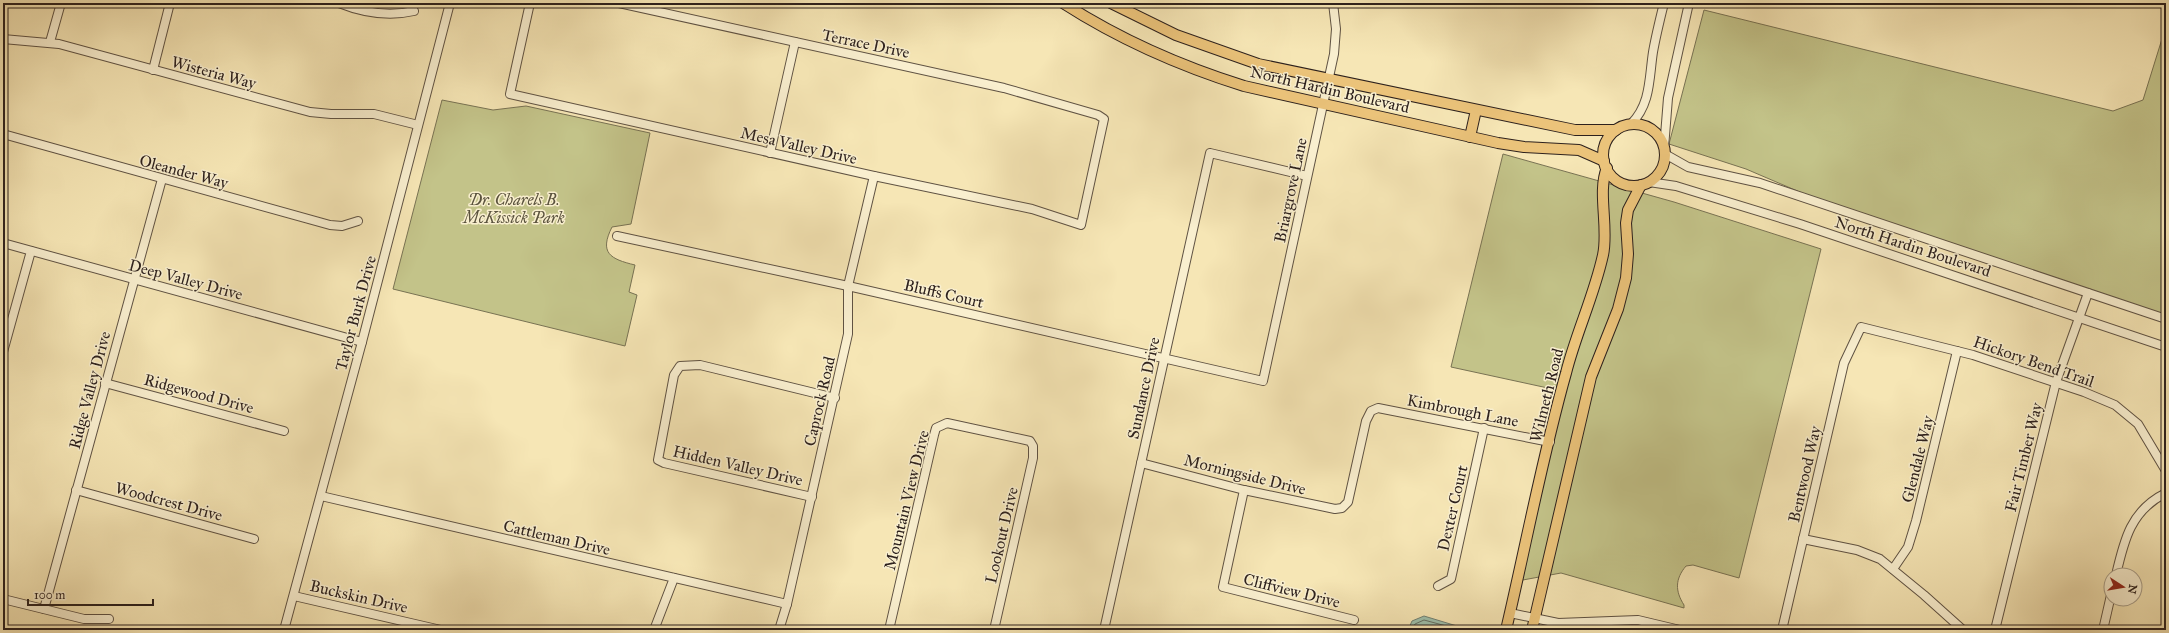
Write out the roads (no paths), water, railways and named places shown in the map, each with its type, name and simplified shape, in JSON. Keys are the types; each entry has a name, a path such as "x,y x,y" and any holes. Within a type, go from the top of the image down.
{"main road":[{"name":"North Hardin Boulevard","path":"1063,3 1122,37 1186,65 1244,86 1524,147 1579,150 1605,165"},
{"name":"North Hardin Boulevard","path":"1111,3 1151,24 1220,52 1258,64 1328,80 1575,130 1616,130"},
{"path":"1470,136 1476,110"},
{"path":"1532,630 1591,377 1618,309 1626,278 1628,210 1645,183 1661,170 1664,152 1661,139 1652,129 1640,124 1631,124 1616,130 1605,146 1605,165 1612,176 1622,183 1645,183"},
{"name":"Wilmeth Road","path":"1506,630 1569,360 1588,309 1604,254 1606,235 1604,186 1605,165"}],"street":[{"path":"50,42 60,3"},
{"path":"153,70 170,3"},
{"path":"339,3 374,13 397,14 414,11"},
{"name":"Taylor Burk Drive","path":"284,630 362,342 450,3"},
{"name":"Mesa Valley Drive","path":"530,3 510,94 874,176 1032,209 1081,225"},
{"name":"Terrace Drive","path":"619,3 1004,88 1098,115 1104,119 1081,225"},
{"name":"Briargrove Lane","path":"1264,381 1334,54 1336,29 1333,3"},
{"path":"1631,124 1638,117 1646,102 1654,49 1664,3"},
{"path":"1664,152 1668,98 1689,3"},
{"name":"Wisteria Way","path":"3,39 50,42 310,112 324,114 374,114 418,125"},
{"path":"770,152 795,42"},
{"name":"Oleander Way","path":"3,134 330,225 342,226 358,221"},
{"name":"North Hardin Boulevard","path":"1664,152 1688,167 1760,183 2166,319"},
{"name":"Sundance Drive","path":"1104,630 1210,153 1307,176"},
{"name":"Caprock Road","path":"779,630 787,604 835,398 848,334 848,286 874,176"},
{"name":"Ridge Valley Drive","path":"44,609 162,179"},
{"name":"North Hardin Boulevard","path":"1645,183 1676,186 1800,224 2166,347"},
{"name":"Bluffs Court","path":"617,236 848,286 1264,381"},
{"name":"Deep Valley Drive","path":"3,243 362,342"},
{"path":"3,352 31,251"},
{"name":"Fair Timber Way","path":"1995,630 2056,382 2088,293"},
{"name":"Hickory Bend Trail","path":"1861,328 1957,351 2056,382 2115,405 2138,424 2166,471"},
{"name":"Bentwood Way","path":"1782,630 1844,363 1861,328"},
{"name":"Glendale Way","path":"1893,570 1908,547 1916,521 1957,351"},
{"name":"Hidden Valley Drive","path":"812,497 664,463 658,460 674,375 680,366 700,365 835,398"},
{"name":"Ridgewood Drive","path":"105,383 284,431"},
{"name":"Kimbrough Lane","path":"1342,508 1348,502 1366,421 1371,411 1378,408 1550,442"},
{"name":"Mountain View Drive","path":"889,630 936,428 948,423 1030,441 1033,446"},
{"name":"Dexter Court","path":"1438,586 1451,579 1484,428"},
{"name":"Lookout Drive","path":"994,630 1033,458 1033,446"},
{"name":"Morningside Drive","path":"1141,463 1244,490 1334,509 1342,508"},
{"name":"Woodcrest Drive","path":"76,490 254,539"},
{"name":"Cliffview Drive","path":"1244,490 1223,587 1354,620"},
{"path":"2118,567 2124,541 2136,516 2153,499 2166,493"},
{"name":"Cattleman Drive","path":"321,496 787,604"},
{"path":"1803,539 1857,550 1880,559 1963,630"},
{"path":"654,630 674,578"},
{"name":"Buckskin Drive","path":"294,596 441,630"},
{"path":"3,599 84,619 109,619"},
{"path":"2103,630 2108,607"},
{"path":"1510,613 1566,623 1638,620 1680,630"}],"water":[{"path":"1424,616 1470,630 1408,630 1412,621"}],"park label":[{"name":"Dr. Charels B. McKissick Park","path":"514,208"}]}
